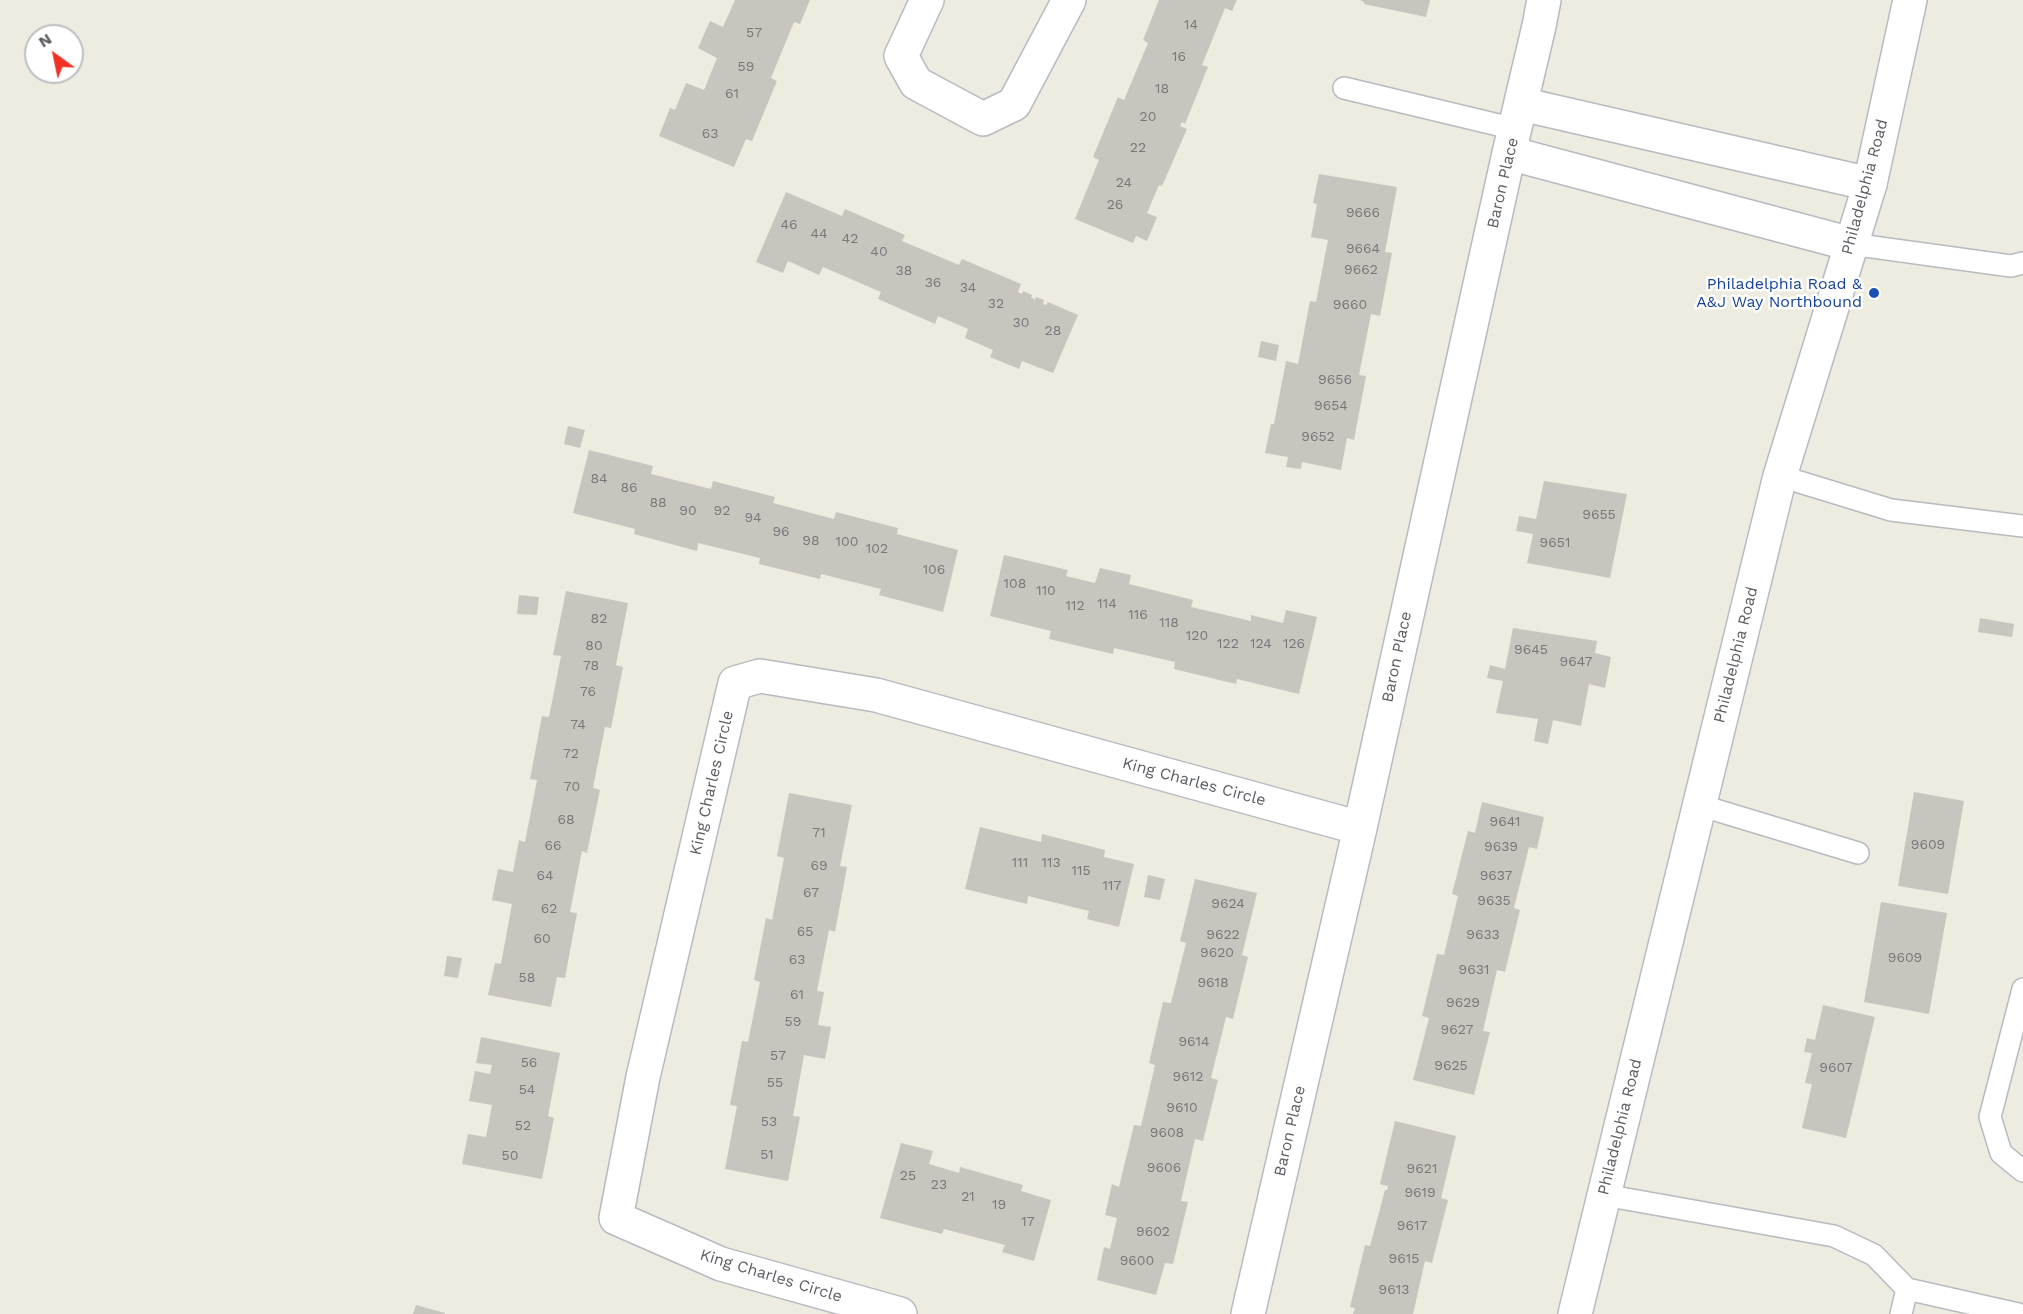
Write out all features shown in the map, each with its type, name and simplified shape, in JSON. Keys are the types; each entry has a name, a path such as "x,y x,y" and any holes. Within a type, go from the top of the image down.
{"street":[{"path":"927,0 901,56 916,83 983,119 1014,104 1069,0"},
{"name":"Baron Place","path":"1248,1314 1360,828 1544,0"},
{"name":"Philadelphia Road","path":"1575,1314 1779,476 1869,184 1910,0"},
{"path":"1515,129 1869,184"},
{"path":"1515,129 1851,244"},
{"name":"King Charles Circle","path":"900,1314 721,1264 616,1218 643,1077 735,683 760,676 876,695 1360,828"}],"lane":[{"path":"1344,88 1515,129"},
{"path":"1851,244 2012,266 2023,263"},
{"path":"1779,476 1891,510 2023,526"},
{"path":"1699,805 1858,853"},
{"path":"2023,989 1990,1117 2001,1153 2023,1170"},
{"path":"1604,1195 1834,1236 1874,1255 1907,1289 2018,1314"},
{"path":"1901,1314 1907,1289"}],"building":[{"path":"735,0 810,0 800,24 794,22 771,78 777,81 752,141 746,139 734,167 659,136 670,108 675,110 686,83 704,90 717,58 698,48 710,21 723,27"},
{"path":"1159,0 1237,0 1232,11 1225,8 1202,65 1208,67 1185,124 1182,122 1180,126 1187,129 1162,186 1159,185 1147,213 1157,217 1147,241 1136,236 1133,243 1075,219 1099,160 1093,157 1118,97 1124,100 1148,43 1143,40"},
{"path":"1360,0 1430,0 1426,17 1364,4"},
{"path":"1319,174 1397,187 1385,252 1392,253 1380,316 1371,314 1359,375 1366,376 1354,440 1347,438 1341,470 1302,462 1301,469 1286,467 1288,457 1265,453 1271,424 1274,424 1286,361 1298,364 1310,301 1316,302 1328,240 1311,237 1317,204 1313,203"},
{"path":"786,192 842,216 845,209 905,235 902,241 959,265 962,259 1021,284 1018,292 1022,294 1023,291 1032,295 1031,297 1035,300 1036,297 1044,300 1043,304 1046,305 1048,302 1078,315 1053,373 1022,361 1019,369 990,357 993,350 965,338 968,329 938,316 935,324 878,299 881,292 823,267 819,275 788,261 783,273 756,262"},
{"path":"1261,341 1279,345 1276,361 1258,357"},
{"path":"568,426 585,430 580,448 564,444"},
{"path":"589,450 653,466 651,474 711,489 713,481 775,497 773,503 834,519 836,512 898,528 897,534 958,550 943,612 879,595 881,589 821,574 820,579 759,564 760,558 698,543 697,551 634,534 635,529 573,513"},
{"path":"1544,481 1627,494 1610,578 1527,563 1533,534 1516,531 1519,516 1536,519"},
{"path":"1004,555 1068,570 1066,576 1095,583 1100,568 1131,575 1129,584 1193,600 1191,607 1251,621 1251,615 1283,623 1286,610 1317,617 1299,694 1237,679 1236,684 1174,669 1175,662 1114,648 1113,654 1049,639 1051,631 990,616"},
{"path":"566,591 628,603 616,665 623,667 611,728 605,727 593,788 600,790 587,853 582,851 570,912 577,913 565,978 557,977 551,1007 488,995 495,963 501,964 512,904 492,900 498,869 513,872 519,840 525,842 537,780 530,779 542,716 549,717 561,656 553,655"},
{"path":"519,595 539,597 537,615 517,614"},
{"path":"1980,618 2014,624 2012,637 1978,632"},
{"path":"1513,628 1597,641 1595,653 1611,657 1605,688 1589,684 1581,726 1553,720 1548,744 1534,741 1538,719 1496,713 1503,681 1487,678 1490,665 1505,669"},
{"path":"1914,792 1964,801 1948,894 1898,886"},
{"path":"789,793 852,805 840,866 847,867 835,932 829,930 817,991 824,992 818,1025 831,1027 825,1059 804,1055 793,1116 800,1117 788,1181 725,1169 737,1106 730,1105 742,1041 748,1042 760,982 754,980 766,918 772,920 784,858 777,856"},
{"path":"1482,802 1544,817 1537,849 1529,847 1514,908 1520,910 1505,972 1497,970 1483,1031 1490,1032 1474,1095 1413,1080 1429,1018 1422,1016 1437,954 1444,955 1458,896 1452,894 1468,831 1475,833"},
{"path":"980,827 1041,842 1042,834 1105,850 1104,857 1134,864 1119,927 1087,919 1089,911 1028,896 1027,904 965,889"},
{"path":"1148,875 1165,879 1160,900 1144,897"},
{"path":"1195,879 1257,893 1242,955 1248,957 1233,1019 1226,1017 1211,1078 1218,1080 1203,1141 1195,1139 1181,1201 1188,1202 1173,1264 1165,1263 1156,1295 1097,1280 1104,1247 1110,1249 1117,1218 1105,1215 1112,1184 1119,1187 1134,1125 1141,1126 1155,1065 1149,1063 1163,1002 1171,1003 1186,943 1180,941"},
{"path":"1881,902 1947,913 1929,1014 1864,1002"},
{"path":"447,956 462,958 458,978 444,976"},
{"path":"1823,1005 1875,1017 1846,1138 1802,1128 1812,1084 1805,1083 1812,1053 1804,1052 1807,1038 1815,1040"},
{"path":"481,1037 560,1053 548,1116 554,1118 542,1179 462,1164 468,1134 486,1137 492,1105 469,1101 475,1071 490,1074 492,1065 476,1063"},
{"path":"1395,1121 1456,1136 1441,1198 1448,1200 1432,1263 1425,1261 1413,1314 1353,1314 1355,1308 1350,1307 1365,1245 1370,1246 1388,1186 1380,1184"},
{"path":"901,1143 933,1151 929,1164 959,1173 960,1167 1023,1185 1021,1191 1051,1200 1034,1261 1002,1252 1005,1245 944,1229 942,1234 880,1218"},
{"path":"416,1305 445,1313 445,1314 413,1314"}],"place":[{"name":"Philadelphia Road & A&J Way Northbound","path":"1874,293"}]}
